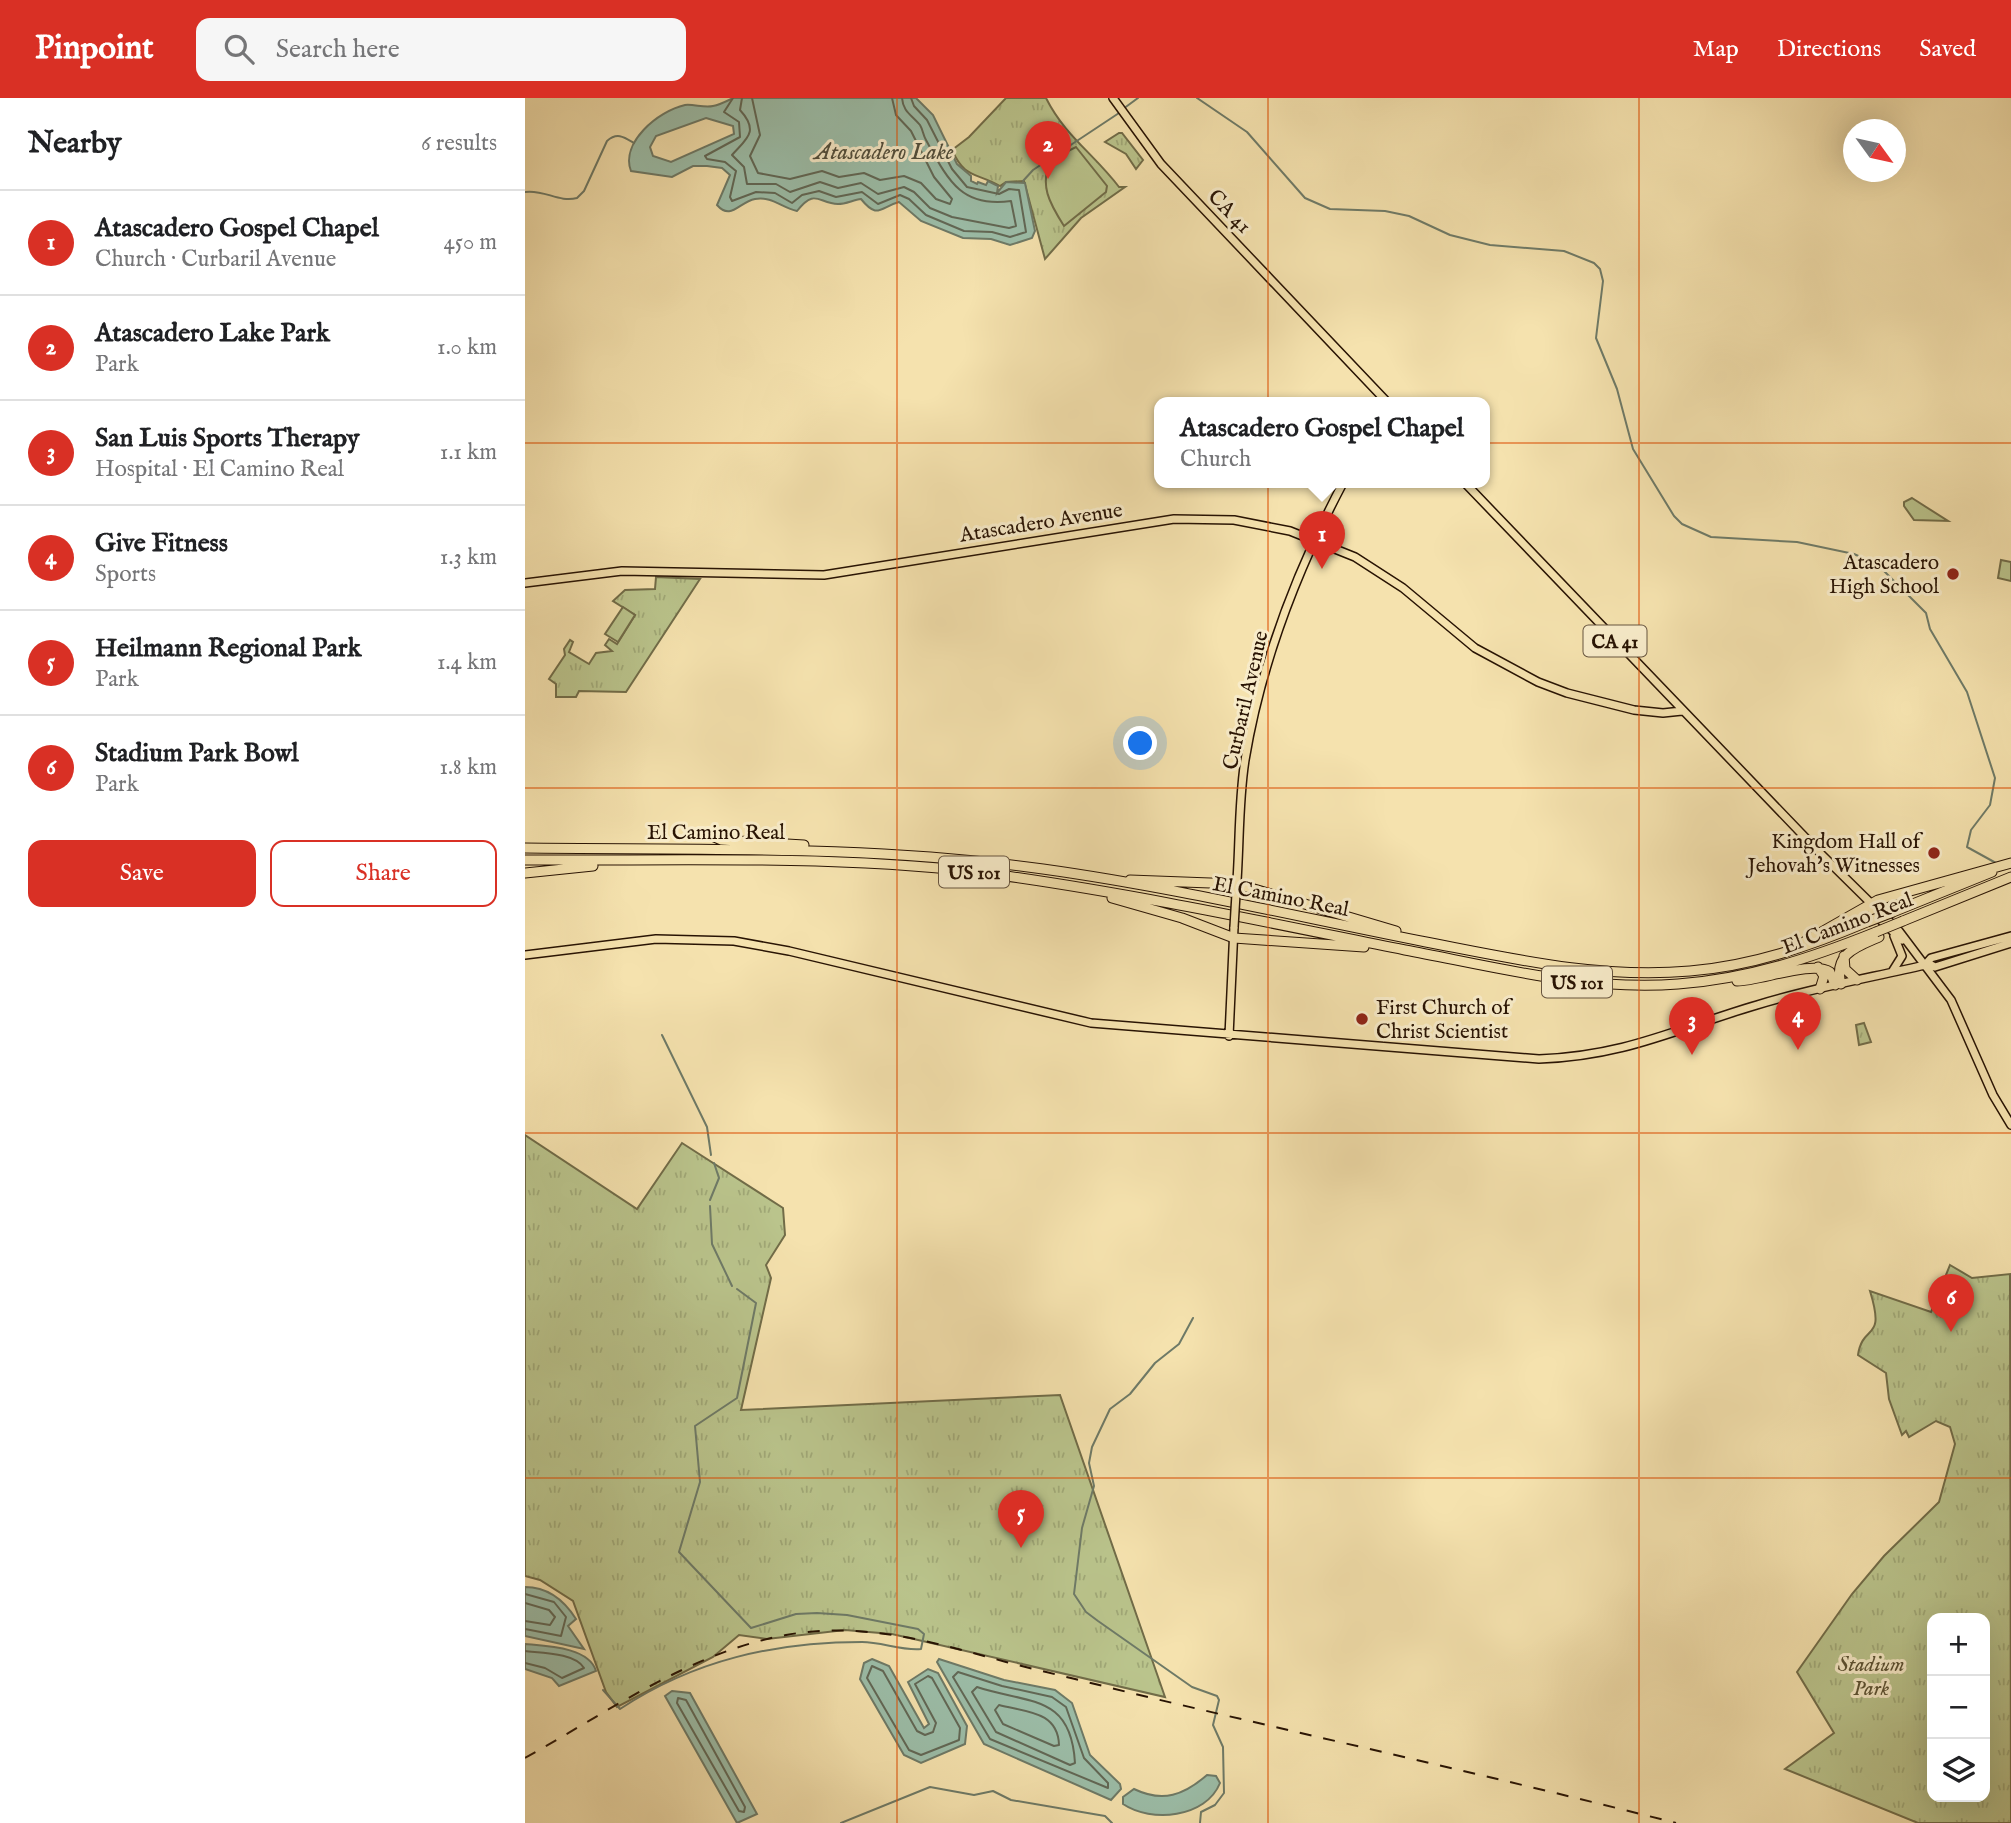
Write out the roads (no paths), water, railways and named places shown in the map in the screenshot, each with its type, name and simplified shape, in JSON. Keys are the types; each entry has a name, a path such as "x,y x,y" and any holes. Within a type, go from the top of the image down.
{"highway":[{"path":"705,833 721,840 785,843 844,850"},
{"name":"El Camino Real","path":"525,848 844,850 986,862 1113,881 1563,968 1624,973 1705,970 1771,957 1893,912 2004,865"},
{"name":"El Camino Real","path":"525,860 895,865 1059,884 1600,984 1704,982 1786,965 1891,929 1902,921 2011,877"},
{"path":"525,873 663,861"},
{"path":"1771,957 1818,935 1869,904 2004,865"},
{"path":"1113,881 1237,889 1448,946"},
{"path":"1059,884 1173,915 1234,938 1416,952"},
{"path":"1838,984 1838,967 1845,955 1878,934"},
{"path":"1845,955 1845,969 1857,980"},
{"path":"1704,982 1752,981 1818,967 1829,972 1838,984"},
{"path":"1818,967 1823,976 1820,989"}],"main road":[{"name":"CA 41","path":"1112,98 1161,164 1382,397"},
{"name":"Curbaril Avenue","path":"1229,1036 1229,977 1245,762 1279,629 1315,539 1340,488"},
{"name":"CA 41","path":"1470,488 1869,904 1899,931 1903,940"},
{"name":"Atascadero Avenue","path":"525,583 622,571 837,574 1174,519 1203,518 1262,524 1315,539 1380,572 1475,648 1538,682 1589,699 1634,709 1663,713 1682,711"},
{"name":"CA 41","path":"1869,904 1873,913 1927,964 1958,1013 1993,1095 2011,1125"},
{"path":"1891,929 1902,953 1892,972"},
{"path":"1927,964 1931,958 2011,936"},
{"path":"525,955 656,939 734,941 789,951 1080,1021 1229,1036 1508,1058 1561,1058 1637,1046 1753,1006 1927,964 1935,967 2011,943"}],"water":[{"name":"Atascadero Lake","path":"733,98 916,98 933,115 957,164 971,176 971,181 986,185 988,181 998,186 997,193 1006,182 1025,183 1035,231 1032,238 1010,245 991,239 963,238 921,221 899,202 875,210 861,199 838,204 813,198 797,211 772,201 755,199 727,211 717,205 730,175 722,168 693,166 672,177 631,171 631,150 636,139 653,121 674,108 685,105 718,105","holes":["706,118 733,126 734,134 671,162 653,156 650,147 656,136"]},
{"path":"525,1587 548,1592 566,1606 576,1619 568,1626 584,1649 525,1636"},
{"path":"525,1644 576,1652 592,1663 596,1671 559,1686 552,1678 525,1669"},
{"path":"872,1659 889,1666 924,1728 929,1724 908,1682 928,1669 938,1673 967,1726 965,1744 921,1763 904,1755 860,1679 864,1663"},
{"path":"939,1659 1004,1680 1055,1690 1072,1703 1090,1755 1120,1784 1121,1789 1111,1800 984,1744 937,1662"},
{"path":"672,1691 690,1693 757,1814 737,1823 665,1696"},
{"path":"1207,1775 1216,1776 1220,1783 1213,1795 1191,1810 1177,1814 1148,1814 1123,1804 1123,1797 1134,1789 1154,1796 1173,1795 1190,1788"}],"waterway":[{"path":"1123,109 1138,98"},
{"path":"1197,98 1247,132 1305,198 1330,209 1385,211 1409,216 1450,235 1490,245 1564,251 1594,263 1600,269 1603,281 1596,338 1617,389 1633,449 1674,516 1682,524 1711,537 1797,542 1854,554 1878,565 1926,613 1930,629 1967,692 1995,778 1990,805 1971,830 1967,847 1996,863"},
{"path":"1023,181 1033,170 1119,113"},
{"path":"525,192 539,192 564,199 577,198 584,191 607,141 617,136 634,143"},
{"path":"662,1035 707,1127 711,1155"},
{"path":"710,1200 719,1178 714,1163"},
{"path":"710,1206 712,1244 732,1286"},
{"path":"603,1690 620,1709 648,1692 706,1666 767,1650 862,1642 921,1649 924,1634 918,1629 847,1615 796,1614 751,1628 679,1552 700,1482 695,1426 737,1398 756,1303 737,1289"},
{"path":"1193,1318 1179,1344 1155,1363 1130,1394 1110,1409 1092,1447 1089,1463 1094,1486 1082,1528 1074,1594 1086,1612 1098,1621 1192,1687 1217,1696 1219,1700 1213,1725 1223,1747 1224,1793 1215,1805 1201,1812 1200,1823"},
{"path":"841,1823 930,1787 974,1795 993,1791 1011,1800 1105,1816 1112,1823"}],"railway":[{"path":"525,1758 619,1703 717,1655 786,1635 842,1630 924,1641 1676,1823"}],"place":[{"name":"Atascadero Lake Park","path":"1048,179"},
{"name":"Atascadero Gospel Chapel","path":"1322,569"},
{"name":"Atascadero High School","path":"1953,574"},
{"name":"Kingdom Hall of Jehovah's Witnesses","path":"1934,853"},
{"name":"First Church of Christ Scientist","path":"1362,1019"},
{"name":"Give Fitness","path":"1798,1050"},
{"name":"San Luis Sports Therapy","path":"1692,1055"},
{"name":"Stadium Park Bowl","path":"1951,1332"},
{"name":"Heilmann Regional Park","path":"1021,1548"}],"park label":[{"name":"Stadium Park","path":"1871,1676"}]}
